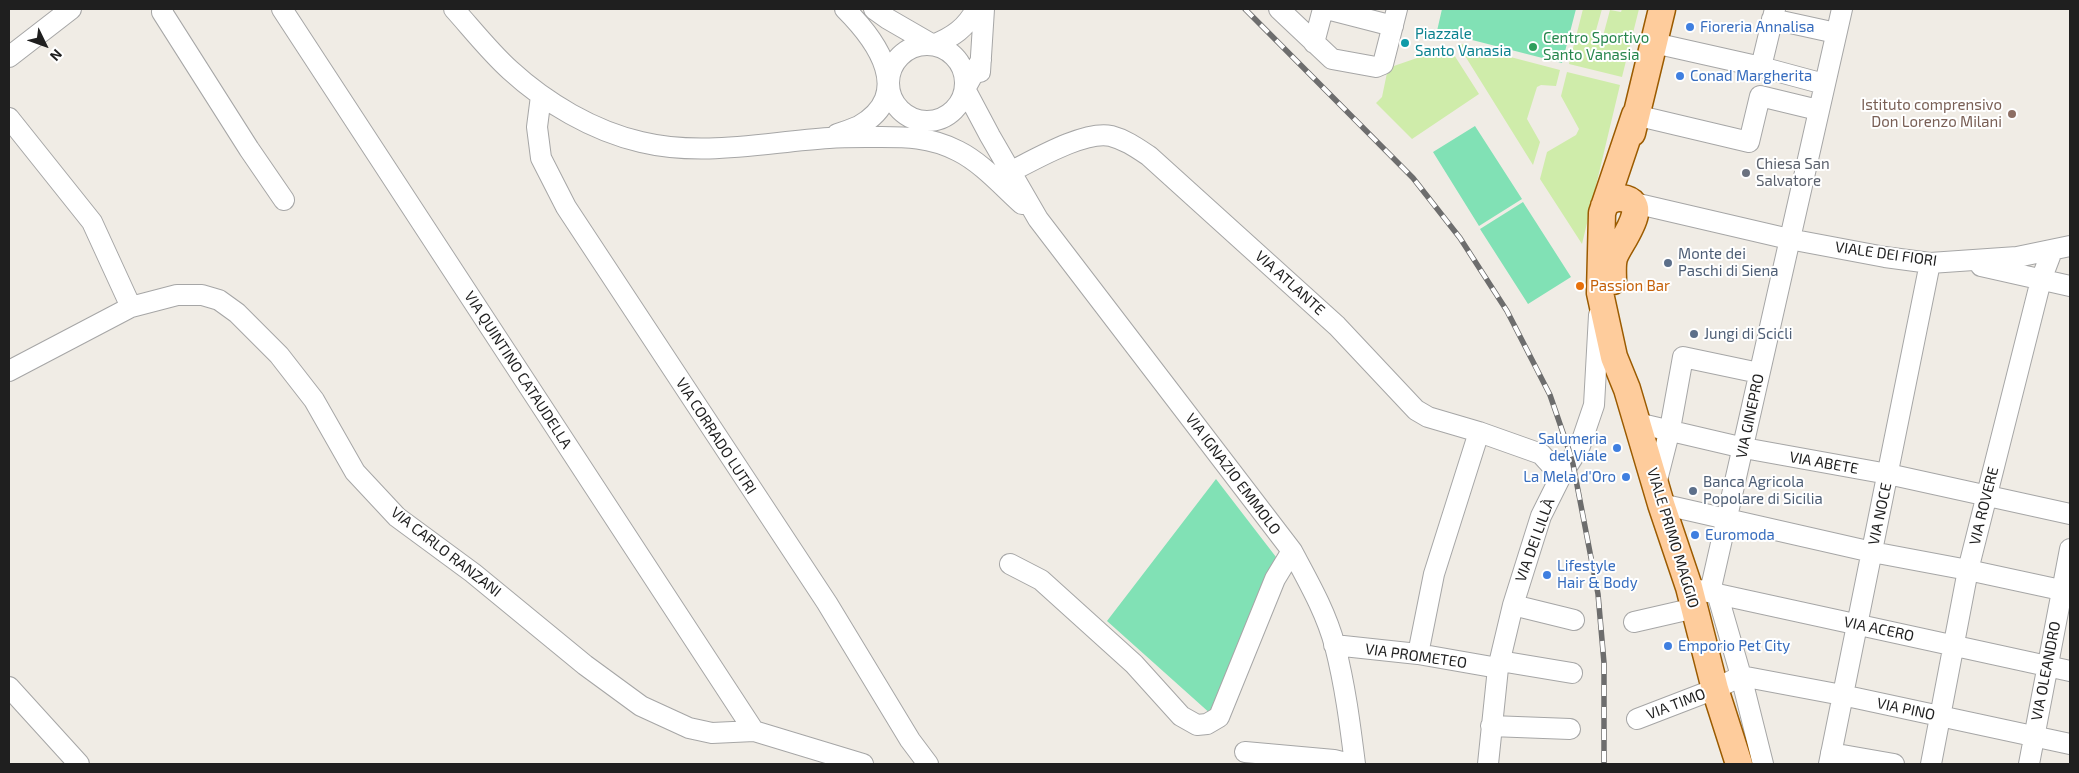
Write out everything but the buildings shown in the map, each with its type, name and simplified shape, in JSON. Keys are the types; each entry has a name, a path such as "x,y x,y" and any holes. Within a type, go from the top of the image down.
{"main road":[{"path":"1627,389 1613,290 1614,258 1635,115 1662,9"},
{"path":"1621,214 1600,293 1614,357 1627,389"},
{"name":"VIALE PRIMO MAGGIO","path":"1627,389 1658,494 1703,595 1715,689"},
{"path":"1715,689 1721,764"},
{"path":"1715,689 1739,764"}],"street":[{"path":"9,57 71,9"},
{"path":"163,9 162,12 249,150 284,200"},
{"name":"VIA QUINTINO CATAUDELLA","path":"282,9 754,730"},
{"path":"454,9 509,69 541,96 609,132 641,142 679,148 764,146 925,126 954,110 962,100 965,89 981,60"},
{"path":"845,9 870,36 879,51 885,65 893,100 902,112 925,126 937,142 959,151 978,164 1038,219"},
{"path":"874,9 933,45 947,50 958,60 965,74 965,89 1038,219"},
{"path":"829,138 858,126 873,116 883,102 894,64 902,55 911,48 933,45 950,38 969,22 976,9"},
{"path":"984,9 980,88 990,136"},
{"path":"1279,9 1314,43 1332,59 1376,67 1383,64 1392,19 1325,9 1314,43"},
{"name":"VIA GINEPRO","path":"1703,595 1744,448 1759,373 1842,9"},
{"path":"1761,67 1774,14 1836,34"},
{"path":"1654,43 1761,67 1824,84"},
{"name":"VIA CORRADO LUTRI","path":"541,96 537,128 541,158 566,207 827,603 910,740 928,764"},
{"path":"1635,115 1749,142 1760,96 1818,110"},
{"path":"9,118 92,222 131,307"},
{"name":"VIA ATLANTE","path":"1010,172 1060,147 1096,135 1111,136 1126,141 1149,156 1337,326 1416,410 1428,417 1479,432 1541,454 1561,476"},
{"name":"VIALE DEI FIORI","path":"1621,214 1702,220 1789,239 1885,257 1930,263 2017,257 2065,250"},
{"name":"VIA IGNAZIO EMMOLO","path":"1038,219 1292,550 1316,596 1334,645 1349,713 1354,764"},
{"name":"VIA ROVERE","path":"1931,764 1968,570 1985,496 2042,280 2065,250"},
{"path":"1962,261 2070,286"},
{"name":"VIA NOCE","path":"1830,758 1930,263"},
{"name":"VIA DEI LILLÀ","path":"1488,764 1499,665 1513,605 1541,516 1561,476 1580,446 1594,405 1600,293"},
{"name":"VIA CARLO RANZANI","path":"9,371 131,307 177,295 202,295 219,300 237,313 279,355 314,400 355,472 397,517 473,573 585,665 640,706 689,728 712,733 754,730 863,764"},
{"path":"1759,373 1684,357 1658,494 1726,518 1872,552 1968,570 2066,592"},
{"path":"1594,405 1605,396 1627,389"},
{"name":"VIA ABETE","path":"1637,423 1670,429 1744,448 1888,474 2070,514"},
{"path":"1418,654 1434,574 1479,432"},
{"name":"VIA OLEANDRO","path":"2029,764 2047,667 2066,592 2070,549"},
{"path":"1010,564 1041,580 1134,664 1181,716 1197,725 1207,724 1220,717 1275,579 1292,550"},
{"path":"1634,622 1703,595 1741,676 1764,764"},
{"name":"VIA ACERO","path":"1703,595 1856,624 2070,671"},
{"path":"1513,605 1574,620"},
{"name":"VIA PROMETEO","path":"1334,645 1572,673"},
{"name":"VIA TIMO","path":"1637,719 1715,689 1741,676"},
{"name":"VIA PINO","path":"1741,676 1842,695 2070,744"},
{"path":"9,688 79,764"},
{"path":"1491,726 1570,729"},
{"path":"1245,752 1334,760 1350,764"},
{"path":"1830,758 1894,764"}],"green space":[{"name":"Centro Sportivo Santo Vanasia","path":"1442,9 1576,9 1562,63 1437,31"},
{"path":"1583,9 1602,9 1595,34 1603,36 1610,10 1621,12 1622,9 1639,9 1622,77 1569,64"},
{"path":"1457,43 1560,70 1556,86 1541,85 1537,87 1527,119 1540,142 1533,165"},
{"path":"1449,47 1479,94 1412,139 1376,103 1382,97 1388,68"},
{"path":"1567,72 1620,85 1582,244 1540,179 1547,152 1576,135 1579,129 1561,96"},
{"path":"1475,126 1522,199 1479,226 1433,152"},
{"path":"1523,202 1571,277 1528,304 1480,229"},
{"path":"1216,479 1276,557 1212,715 1107,621"}],"railway":[{"path":"1245,9 1413,178 1460,238 1507,311 1550,395 1572,459 1598,594 1604,663 1604,764"}],"place":[{"name":"Fioreria Annalisa","path":"1690,27"},
{"name":"Piazzale Santo Vanasia","path":"1405,43"},
{"name":"Centro Sportivo Santo Vanasia","path":"1533,47"},
{"name":"Conad Margherita","path":"1680,76"},
{"name":"Istituto comprensivo Don Lorenzo Milani","path":"2012,114"},
{"name":"Chiesa San Salvatore","path":"1746,173"},
{"name":"Monte dei Paschi di Siena","path":"1668,263"},
{"name":"Passion Bar","path":"1580,286"},
{"name":"Jungi di Scicli","path":"1694,334"},
{"name":"Salumeria del Viale","path":"1617,448"},
{"name":"La Mela d'Oro","path":"1626,477"},
{"name":"Banca Agricola Popolare di Sicilia","path":"1693,491"},
{"name":"Euromoda","path":"1695,535"},
{"name":"Lifestyle Hair & Body","path":"1547,575"},
{"name":"Emporio Pet City","path":"1668,646"}]}
